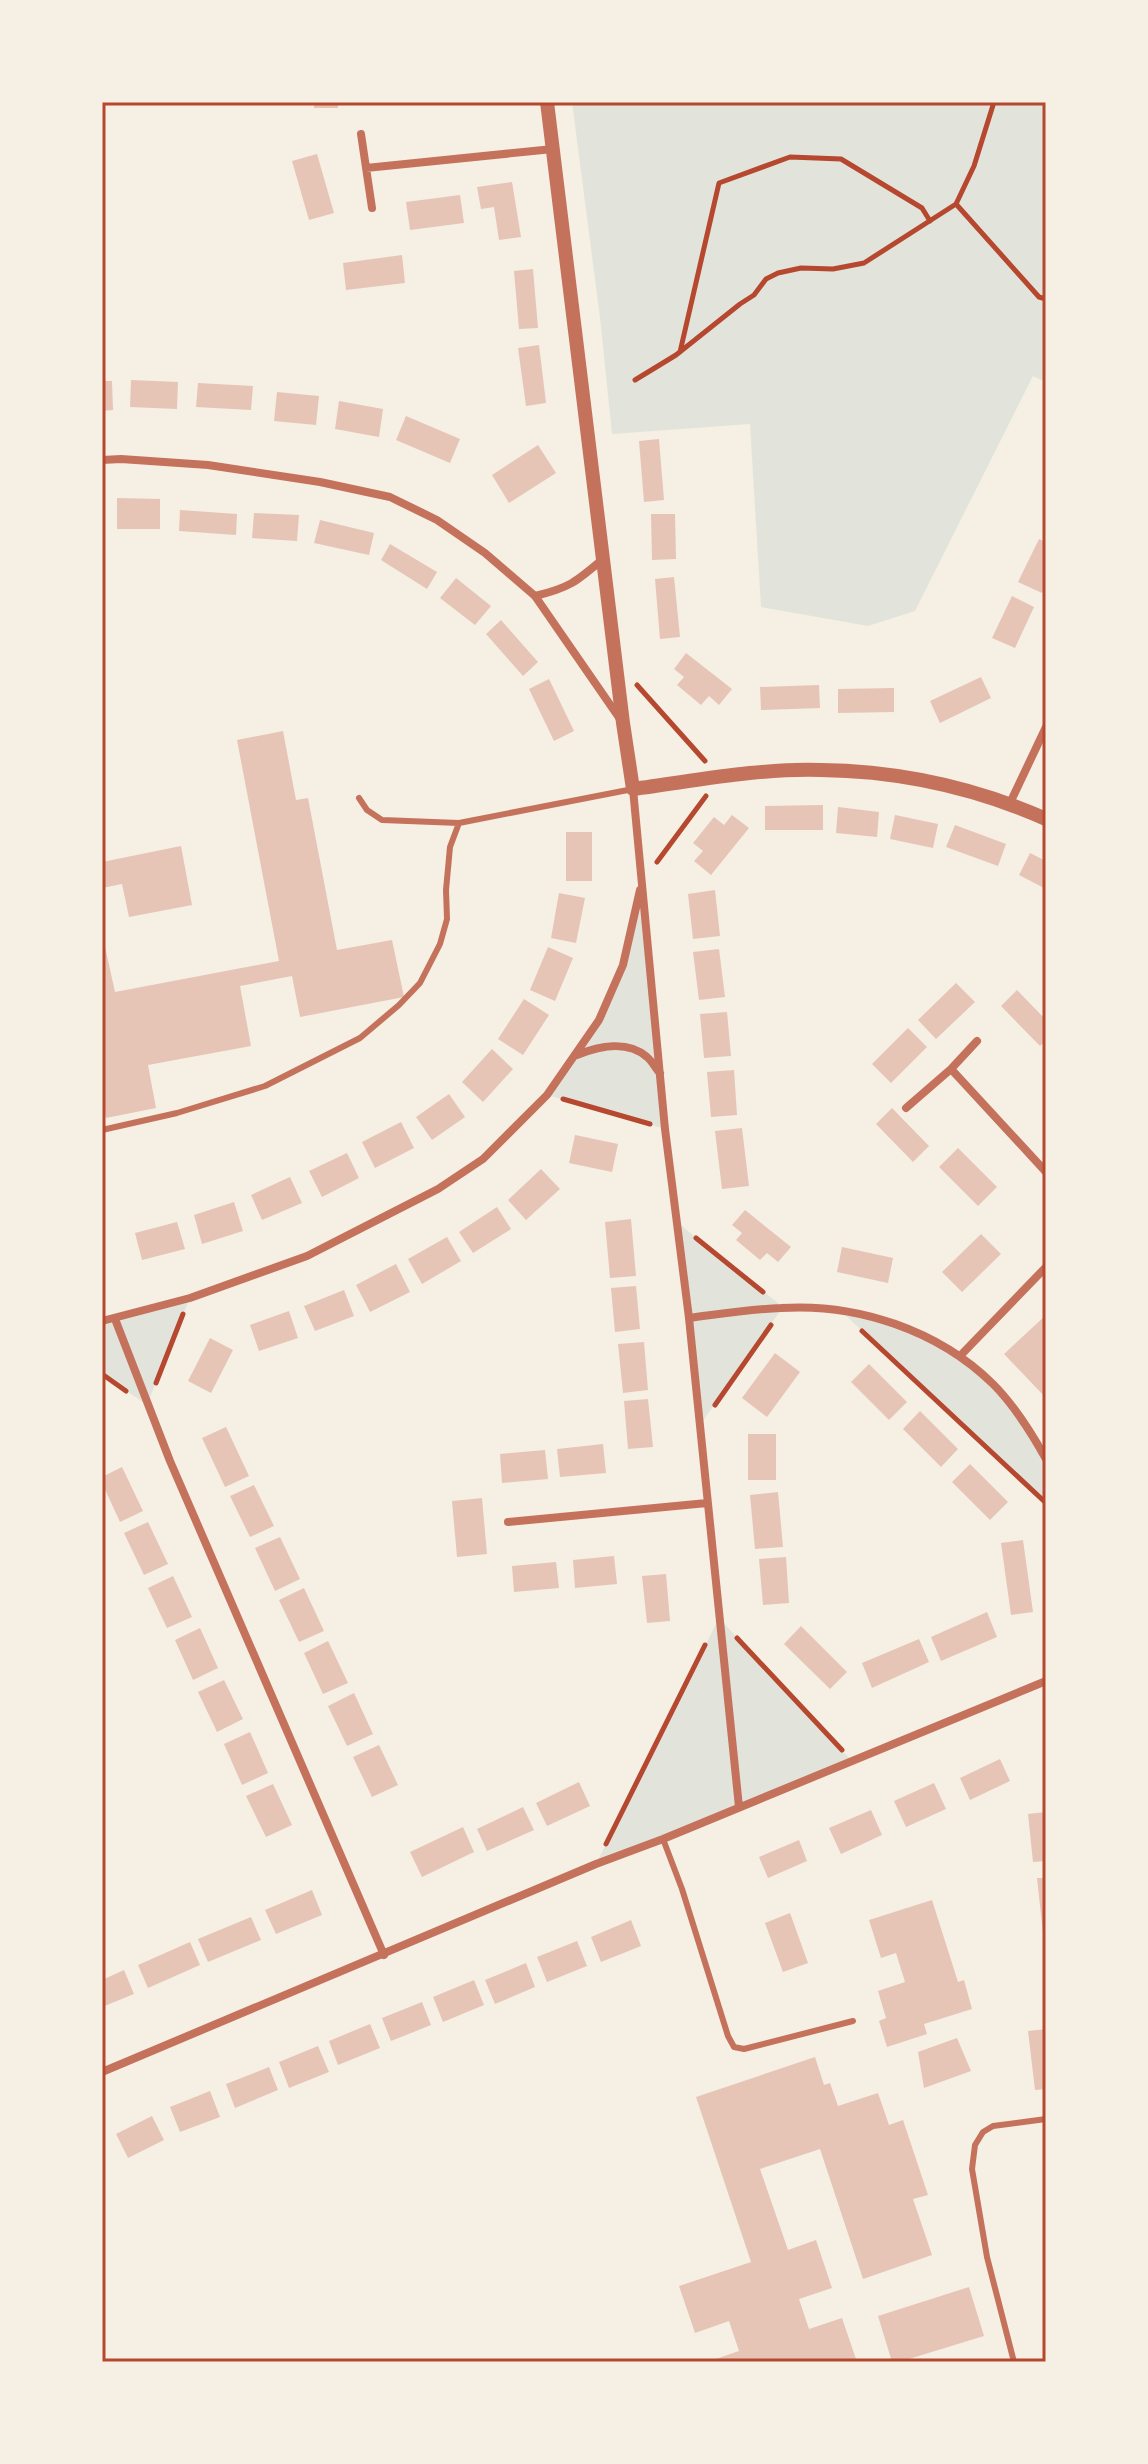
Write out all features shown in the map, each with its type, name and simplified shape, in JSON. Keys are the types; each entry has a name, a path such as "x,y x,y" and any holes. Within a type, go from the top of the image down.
{"street":[{"path":"547,102 633,789 665,1129 689,1318 739,1807"},
{"path":"361,134 372,208"},
{"path":"366,168 553,149"},
{"path":"102,460 208,465 320,482 390,497 437,520 485,553 535,596 623,723"},
{"path":"535,596 561,590 579,580 603,559"},
{"path":"1010,803 1046,727"},
{"path":"633,789 758,773 821,770 868,773 946,785 1010,803 1046,819"},
{"path":"102,1321 190,1298 307,1256 438,1189 483,1159 547,1095 599,1020 623,965 642,882"},
{"path":"906,1108 951,1069 977,1041"},
{"path":"577,1055 595,1047 629,1047 647,1057 660,1074"},
{"path":"951,1069 1046,1172"},
{"path":"960,1356 1046,1267"},
{"path":"689,1318 783,1307 841,1311 882,1318 919,1333 960,1356 994,1385 1025,1423 1046,1459"},
{"path":"115,1319 147,1405 384,1955"},
{"path":"508,1522 707,1503"},
{"path":"102,2072 596,1864 1046,1681"}],"lane":[{"path":"359,798 367,810 382,820 459,823 633,789"},
{"path":"102,1130 177,1113 265,1086 360,1038 399,1005 420,983 440,944 447,919 450,847 459,823"},
{"path":"663,1839 682,1889 730,2043 734,2047 744,2049 853,2021"},
{"path":"1014,2362 987,2257 972,2169 975,2145 983,2132 993,2126 1046,2119"}],"path":[{"path":"635,380 680,352 754,295 766,279 801,268 833,269 864,263 956,204 974,166 994,102"},
{"path":"680,352 719,183 790,157 841,159 922,208 930,221"},
{"path":"956,204 1039,297 1046,299"},
{"path":"547,1095 665,1129"},
{"path":"102,1374 147,1405 190,1298"},
{"path":"841,1311 1046,1503"},
{"path":"596,1864 719,1618 851,1760"}],"shaded area":[{"path":"572,102 1046,102 1046,382 1033,376 915,611 868,626 761,607 750,424 612,434"},
{"path":"642,882 665,1129 547,1095 577,1055 623,965"},
{"path":"678,1223 783,1307 700,1425"},
{"path":"190,1298 147,1405 102,1374 102,1321"},
{"path":"841,1311 919,1333 994,1385 1046,1459 1046,1503"},
{"path":"719,1618 851,1760 596,1864"}],"building":[{"path":"314,102 338,102 338,108 314,108"},
{"path":"317,154 334,213 309,220 292,161"},
{"path":"512,182 521,237 499,240 494,207 481,209 477,187"},
{"path":"460,195 464,223 410,230 406,202"},
{"path":"402,255 405,283 346,290 343,263"},
{"path":"533,269 538,328 519,329 514,271"},
{"path":"539,345 546,403 526,406 518,348"},
{"path":"131,380 178,382 177,409 130,407"},
{"path":"102,381 112,381 113,410 102,411"},
{"path":"198,383 253,386 251,410 196,407"},
{"path":"277,392 319,396 316,425 274,421"},
{"path":"339,401 383,409 379,437 335,429"},
{"path":"406,416 460,439 450,463 396,440"},
{"path":"659,439 664,500 644,502 639,441"},
{"path":"538,445 556,473 509,503 492,475"},
{"path":"117,498 160,499 160,529 117,529"},
{"path":"180,510 237,514 236,535 179,531"},
{"path":"254,513 299,515 297,541 252,538"},
{"path":"651,514 675,514 676,559 652,560"},
{"path":"320,520 374,533 369,555 314,543"},
{"path":"1039,539 1046,542 1046,585 1042,593 1018,582"},
{"path":"390,544 437,572 427,589 381,560"},
{"path":"674,577 680,637 660,639 655,579"},
{"path":"456,578 491,606 475,625 440,598"},
{"path":"1012,596 1034,607 1015,648 992,638"},
{"path":"501,620 538,662 523,676 486,634"},
{"path":"686,653 732,689 719,705 709,696 701,705 677,685 684,677 674,669"},
{"path":"981,677 991,698 940,723 930,701"},
{"path":"549,679 574,731 554,741 529,689"},
{"path":"819,685 820,708 761,710 760,687"},
{"path":"894,688 894,712 838,713 838,689"},
{"path":"283,731 296,800 308,798 337,950 392,940 404,997 300,1017 292,976 240,986 251,1046 148,1065 156,1108 106,1118 102,1098 102,933 115,992 279,961 237,740"},
{"path":"823,805 823,830 765,830 765,806"},
{"path":"838,807 879,812 877,837 836,833"},
{"path":"732,815 749,828 711,875 694,861 703,851 693,843 714,817 724,825"},
{"path":"895,815 938,824 933,848 890,839"},
{"path":"955,825 1006,844 998,866 946,847"},
{"path":"566,832 592,832 592,881 566,881"},
{"path":"181,846 192,905 129,917 122,884 102,888 102,862"},
{"path":"1030,853 1046,861 1046,889 1019,875"},
{"path":"715,890 720,936 693,939 688,894"},
{"path":"559,893 585,898 576,943 551,938"},
{"path":"548,947 573,958 555,1001 530,990"},
{"path":"719,949 725,997 699,1000 693,952"},
{"path":"956,983 975,1002 936,1039 918,1020"},
{"path":"1017,990 1046,1020 1046,1040 1040,1046 1001,1006"},
{"path":"524,999 549,1015 523,1055 498,1039"},
{"path":"727,1012 731,1056 704,1058 700,1014"},
{"path":"908,1028 927,1047 891,1083 872,1064"},
{"path":"492,1049 513,1069 483,1102 462,1082"},
{"path":"734,1070 737,1115 711,1117 707,1072"},
{"path":"449,1094 465,1117 432,1140 416,1117"},
{"path":"892,1108 929,1146 913,1162 876,1124"},
{"path":"401,1122 414,1148 375,1168 362,1142"},
{"path":"742,1128 749,1186 722,1189 715,1131"},
{"path":"575,1135 618,1144 612,1172 569,1163"},
{"path":"958,1148 997,1187 978,1206 939,1167"},
{"path":"347,1153 359,1178 322,1197 309,1171"},
{"path":"541,1169 560,1189 526,1220 508,1200"},
{"path":"290,1177 302,1203 262,1220 251,1195"},
{"path":"234,1202 243,1231 202,1244 194,1215"},
{"path":"497,1207 511,1229 473,1253 459,1232"},
{"path":"745,1210 791,1247 778,1262 767,1253 760,1260 736,1240 742,1233 732,1225"},
{"path":"631,1219 636,1276 610,1278 605,1222"},
{"path":"177,1222 185,1249 142,1260 135,1233"},
{"path":"981,1234 1001,1254 962,1292 942,1272"},
{"path":"447,1237 461,1261 422,1284 408,1259"},
{"path":"842,1247 893,1258 888,1283 837,1272"},
{"path":"396,1264 410,1292 370,1312 356,1285"},
{"path":"636,1286 640,1329 615,1332 611,1288"},
{"path":"344,1290 354,1316 315,1331 304,1306"},
{"path":"289,1311 298,1338 259,1351 250,1325"},
{"path":"1046,1315 1046,1398 1004,1354"},
{"path":"210,1338 233,1350 211,1393 188,1381"},
{"path":"644,1342 648,1390 623,1393 618,1344"},
{"path":"775,1353 800,1372 767,1417 742,1398"},
{"path":"869,1364 907,1402 889,1420 851,1382"},
{"path":"648,1399 653,1447 628,1449 624,1401"},
{"path":"920,1411 958,1449 941,1467 903,1429"},
{"path":"226,1427 249,1476 225,1487 202,1438"},
{"path":"748,1434 776,1434 776,1480 748,1480"},
{"path":"603,1444 606,1473 560,1477 557,1449"},
{"path":"545,1450 548,1479 502,1483 500,1454"},
{"path":"970,1464 1008,1502 990,1520 952,1482"},
{"path":"122,1467 143,1511 120,1522 102,1477"},
{"path":"254,1485 274,1526 250,1537 230,1496"},
{"path":"778,1492 783,1547 755,1549 750,1495"},
{"path":"482,1498 487,1554 457,1557 452,1501"},
{"path":"148,1522 168,1564 144,1575 124,1533"},
{"path":"280,1537 300,1579 275,1591 255,1548"},
{"path":"1023,1540 1033,1612 1011,1615 1001,1543"},
{"path":"614,1556 617,1584 575,1588 573,1560"},
{"path":"786,1557 789,1603 763,1605 759,1559"},
{"path":"556,1562 559,1588 514,1592 512,1566"},
{"path":"666,1574 670,1621 647,1623 642,1576"},
{"path":"173,1576 192,1617 167,1628 148,1588"},
{"path":"304,1588 324,1631 299,1642 279,1600"},
{"path":"987,1612 997,1637 941,1661 931,1637"},
{"path":"801,1626 847,1672 830,1689 784,1644"},
{"path":"200,1628 218,1668 193,1680 175,1640"},
{"path":"919,1639 929,1662 872,1688 862,1663"},
{"path":"328,1641 348,1683 323,1694 304,1653"},
{"path":"224,1680 243,1719 217,1732 198,1692"},
{"path":"354,1693 373,1734 347,1746 328,1706"},
{"path":"250,1732 268,1773 242,1785 224,1744"},
{"path":"379,1745 398,1785 372,1797 353,1757"},
{"path":"1000,1759 1010,1781 970,1800 960,1778"},
{"path":"579,1782 590,1806 547,1826 536,1803"},
{"path":"934,1783 946,1809 906,1827 894,1801"},
{"path":"273,1784 292,1825 266,1837 246,1796"},
{"path":"523,1807 534,1830 487,1851 477,1829"},
{"path":"871,1810 882,1835 841,1854 829,1828"},
{"path":"1046,1812 1046,1861 1033,1862 1028,1814"},
{"path":"463,1827 474,1852 422,1877 410,1852"},
{"path":"799,1840 807,1861 768,1878 759,1857"},
{"path":"1037,1878 1046,1878 1046,1943 1044,1943"},
{"path":"312,1890 322,1915 276,1934 265,1910"},
{"path":"932,1900 958,1982 964,1980 972,2009 924,2024 927,2034 887,2047 879,2021 886,2018 878,1991 905,1982 896,1953 881,1958 869,1920"},
{"path":"790,1913 808,1963 783,1972 765,1923"},
{"path":"251,1917 261,1940 208,1962 198,1939"},
{"path":"631,1920 641,1946 601,1962 591,1937"},
{"path":"577,1941 587,1966 547,1982 537,1957"},
{"path":"190,1942 200,1965 148,1988 138,1965"},
{"path":"526,1963 535,1987 495,2004 485,1980"},
{"path":"124,1970 134,1994 102,2007 102,1980"},
{"path":"474,1980 484,2005 443,2022 433,1997"},
{"path":"422,2002 431,2025 391,2041 382,2018"},
{"path":"370,2024 380,2048 338,2065 329,2041"},
{"path":"1046,2029 1046,2089 1035,2090 1028,2031"},
{"path":"957,2038 971,2071 924,2088 918,2052"},
{"path":"318,2046 329,2072 289,2088 279,2062"},
{"path":"815,2057 824,2085 830,2083 838,2106 878,2093 889,2125 903,2120 928,2195 913,2199 932,2255 863,2279 820,2149 760,2169 788,2250 816,2240 832,2288 799,2299 809,2329 842,2318 857,2362 707,2362 739,2351 729,2321 695,2333 679,2286 751,2262 696,2097"},
{"path":"269,2067 278,2090 235,2108 226,2084"},
{"path":"210,2091 220,2117 180,2132 170,2107"},
{"path":"152,2116 164,2140 128,2158 116,2134"},
{"path":"969,2287 984,2336 892,2362 878,2316"}]}
